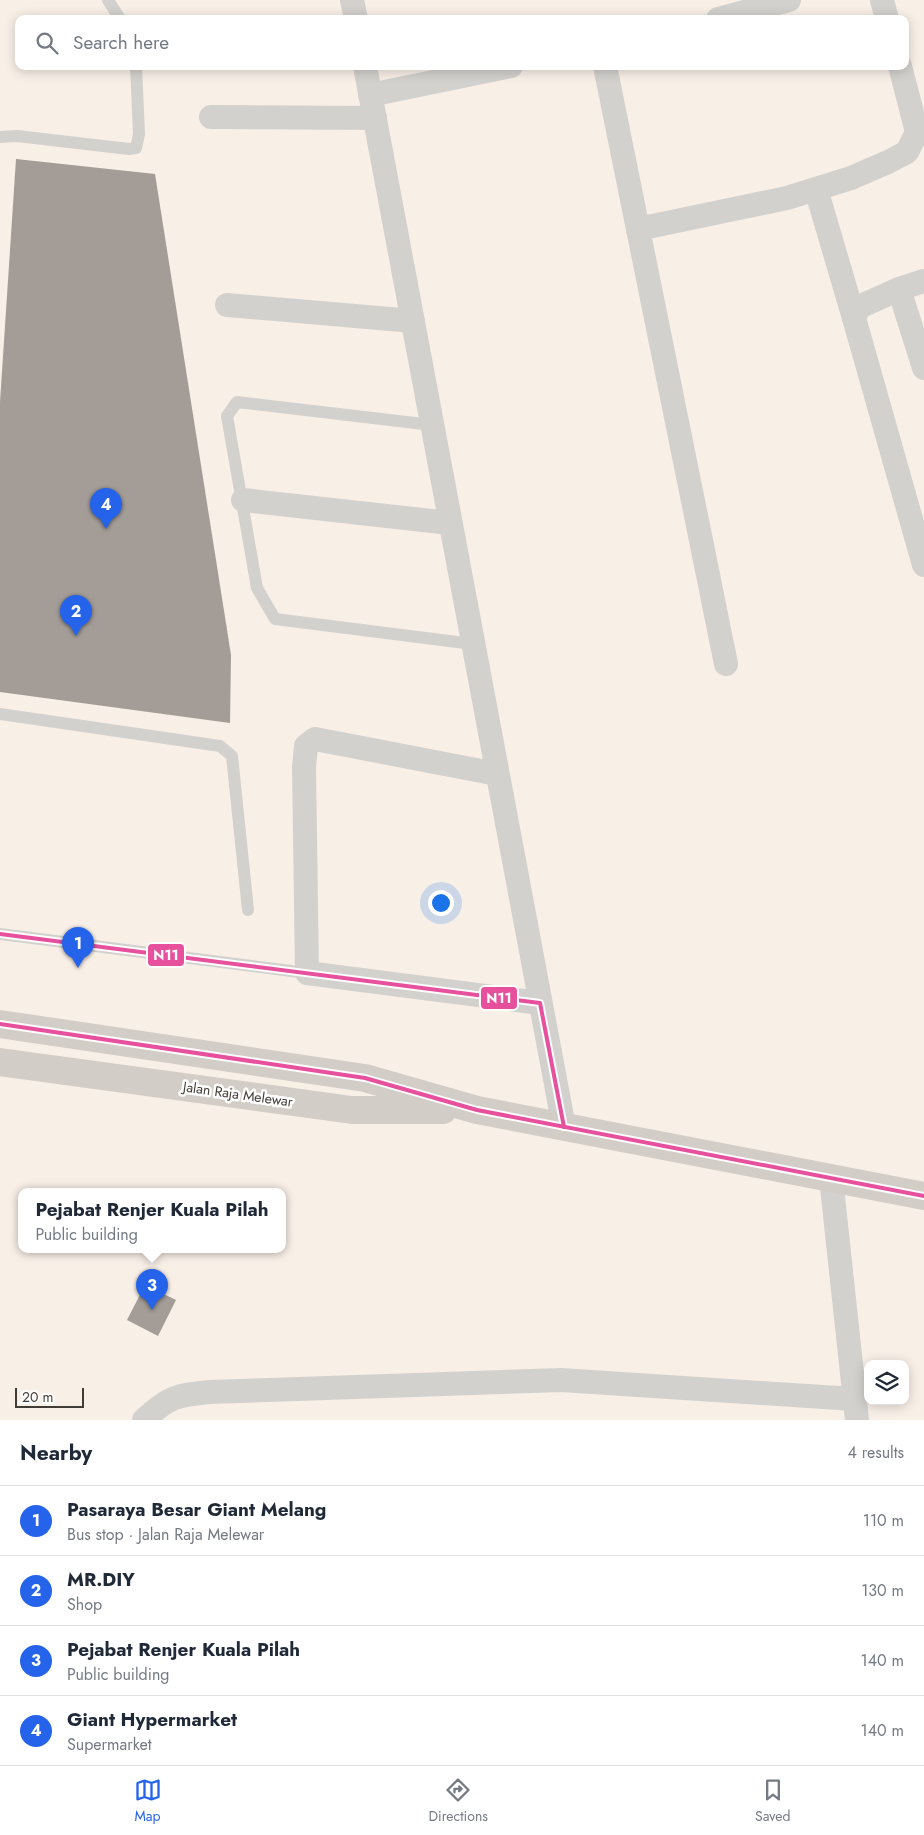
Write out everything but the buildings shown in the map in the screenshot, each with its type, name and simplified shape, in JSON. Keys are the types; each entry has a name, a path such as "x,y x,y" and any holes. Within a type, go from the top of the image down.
{"highway":[{"name":"Jalan Raja Melewar","path":"0,1024 365,1078 477,1110 924,1196"},
{"name":"Jalan Raja Melewar","path":"0,1062 352,1110 477,1110"}],"street":[{"path":"352,0 355,15"},
{"path":"733,15 789,0"},
{"path":"882,0 886,15"},
{"path":"366,70 564,1127"},
{"path":"211,117 372,107 497,70"},
{"path":"606,70 726,664"},
{"path":"638,229 787,198 851,178 907,152 917,132 901,70"},
{"path":"816,189 924,565"},
{"path":"854,318 859,307 899,289 924,281"},
{"path":"899,289 924,368"},
{"path":"227,305 413,321"},
{"path":"243,500 450,523"},
{"path":"497,774 315,739 306,746 304,767 306,973 540,1003"},
{"path":"144,1420 160,1405 182,1394 561,1380 856,1410 830,1178"}],"lane":[{"path":"108,0 117,15"},
{"path":"0,137 17,136 129,149 136,148 139,134 136,70"},
{"path":"432,424 237,402 227,416 257,588 275,619 473,644"},
{"path":"0,714 220,746 232,756 248,910"},
{"path":"0,934 306,973"}],"transit line":[{"name":"N11","path":"0,934 540,1003 564,1127"},
{"name":"N11","path":"0,1024 365,1078 477,1110 924,1196"}],"place":[{"name":"Giant Hypermarket","path":"106,529"},
{"name":"MR.DIY","path":"76,636"},
{"name":"Pasaraya Besar Giant Melang","path":"78,968"},
{"name":"Pejabat Renjer Kuala Pilah","path":"152,1310"}]}
